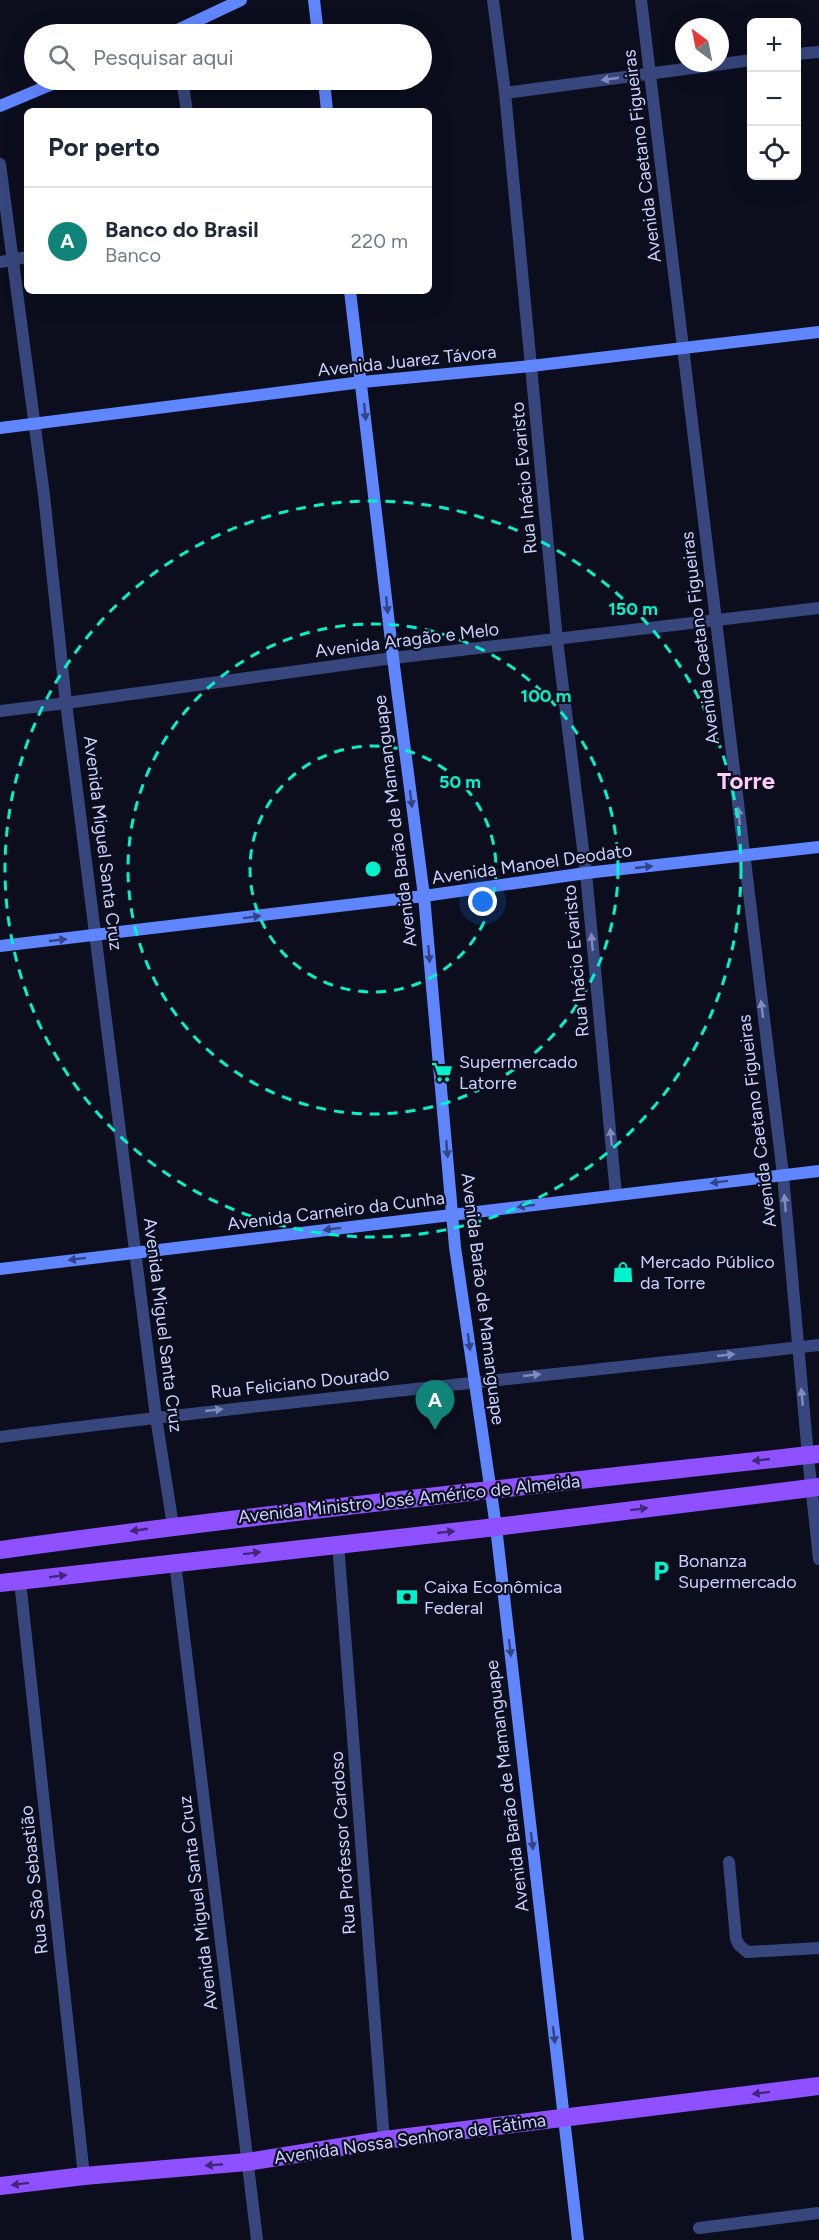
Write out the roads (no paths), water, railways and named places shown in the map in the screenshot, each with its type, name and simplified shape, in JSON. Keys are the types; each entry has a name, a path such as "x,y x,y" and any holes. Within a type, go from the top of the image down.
{"main road":[{"name":"Avenida Ministro José Américo de Almeida","path":"0,1550 172,1526 489,1489 813,1455"},
{"name":"Avenida Ministro José Américo de Almeida","path":"0,1583 338,1543 496,1527 815,1487"},
{"name":"Avenida Nossa Senhora de Fátima","path":"0,2186 84,2176 247,2162 384,2140 819,2086"}],"street":[{"path":"192,24 241,0"},
{"path":"314,0 317,24"},
{"name":"Rua Inácio Evaristo","path":"493,0 505,93 557,640 586,873 616,1195"},
{"name":"Avenida Caetano Figueiras","path":"641,0 783,1175 798,1348 813,1455 819,1559"},
{"path":"801,54 819,52"},
{"path":"505,93 747,61"},
{"path":"0,106 38,90"},
{"path":"184,90 187,108"},
{"path":"325,90 327,108"},
{"name":"Avenida Miguel Santa Cruz","path":"0,164 6,261 35,424 66,704 156,1417 172,1526"},
{"path":"6,261 24,258"},
{"name":"Avenida Barão de Mamanguape","path":"350,294 393,658 424,896 453,1216 496,1527 578,2240"},
{"name":"Avenida Juarez Távora","path":"0,428 362,382 531,366 819,332"},
{"name":"Avenida Aragão e Melo","path":"0,711 66,704 393,658 819,608"},
{"name":"Avenida Manoel Deodato","path":"0,946 424,896 586,873 819,847"},
{"name":"Avenida Carneiro da Cunha","path":"0,1269 819,1171"},
{"name":"Rua Feliciano Dourado","path":"0,1437 474,1381 819,1345"},
{"name":"Rua Professor Cardoso","path":"338,1543 384,2140"},
{"name":"Avenida Miguel Santa Cruz","path":"175,1562 257,2240"},
{"name":"Rua São Sebastião","path":"20,1581 84,2176"},
{"path":"729,1862 736,1939 742,1949 747,1952 819,1948"},
{"path":"699,2228 819,2213"}],"place":[{"name":"Supermercado Latorre","path":"442,1072"},
{"name":"Mercado Público da Torre","path":"623,1272"},
{"name":"Banco do Brasil","path":"435,1430"},
{"name":"Bonanza Supermercado","path":"661,1571"},
{"name":"Caixa Econômica Federal","path":"407,1597"}],"district":[{"name":"Torre","path":"746,780"}]}
